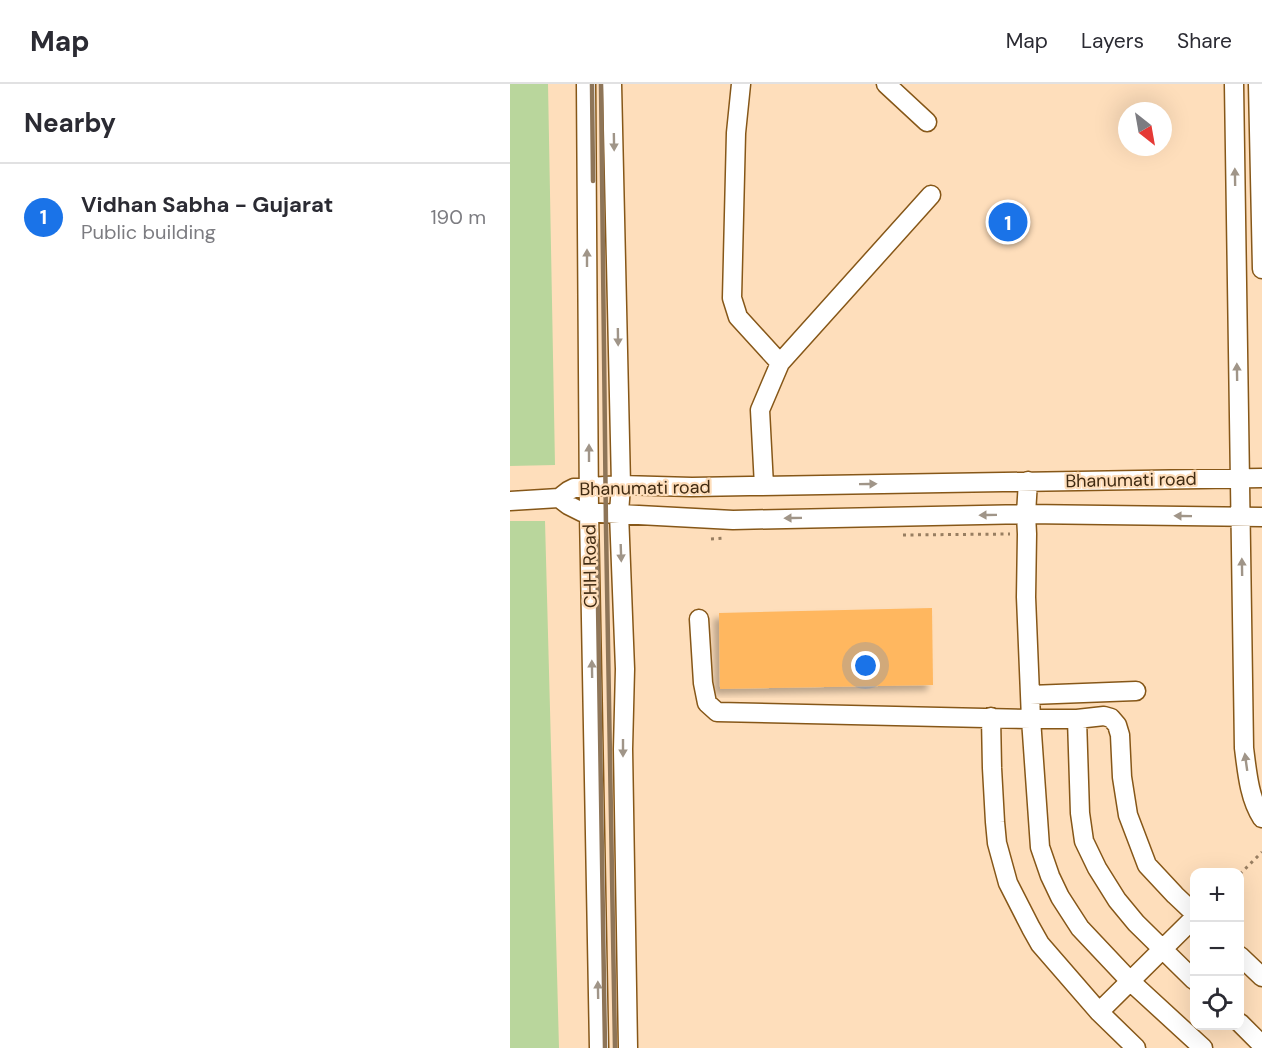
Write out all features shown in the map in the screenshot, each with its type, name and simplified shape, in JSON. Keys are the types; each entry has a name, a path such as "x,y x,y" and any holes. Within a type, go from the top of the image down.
{"street":[{"name":"CHH Road","path":"586,84 589,512 599,1048"},
{"path":"612,84 621,485 619,513 625,669 623,749 628,1048"},
{"path":"741,84 736,134 732,298 738,317 780,363"},
{"path":"886,84 927,122"},
{"path":"1234,84 1244,748 1247,774 1262,818"},
{"path":"1258,84 1262,269"},
{"path":"764,486 760,410 780,363 931,195"},
{"name":"Bhanumati road","path":"1262,478 692,487 621,485 574,488 559,498 576,509 589,512 734,520 1026,514 1262,517"},
{"path":"1028,481 1026,597 1031,719 1040,847 1060,897 1080,928 1130,981 1203,1048"},
{"path":"510,501 559,498"},
{"path":"699,619 703,683 707,703 717,712 1031,719 1104,716 1111,718 1118,725 1120,735 1122,777 1128,815 1147,865 1190,909"},
{"path":"1030,695 1136,691"},
{"path":"991,717 997,843 1008,884 1040,944 1099,1012 1136,1048"},
{"path":"1077,718 1080,813 1084,842 1117,900 1136,923 1190,976"},
{"path":"596,923 626,921"},
{"path":"1099,1012 1190,922"},
{"path":"1244,961 1262,977"},
{"path":"1244,1028 1262,1045"}],"path":[{"path":"898,536 1027,534"},
{"path":"711,538 734,538"},
{"path":"1244,869 1262,852"}],"green space":[{"path":"510,84 548,84 555,465 510,466"},
{"path":"510,521 545,521 559,1048 510,1048"}],"building":[{"path":"932,608 933,685 720,689 719,613"}],"railway":[{"path":"592,84 593,181"},
{"path":"601,84 615,1048"},
{"path":"597,541 605,1048"}],"place":[{"name":"Vidhan Sabha - Gujarat","path":"1008,222"}]}
